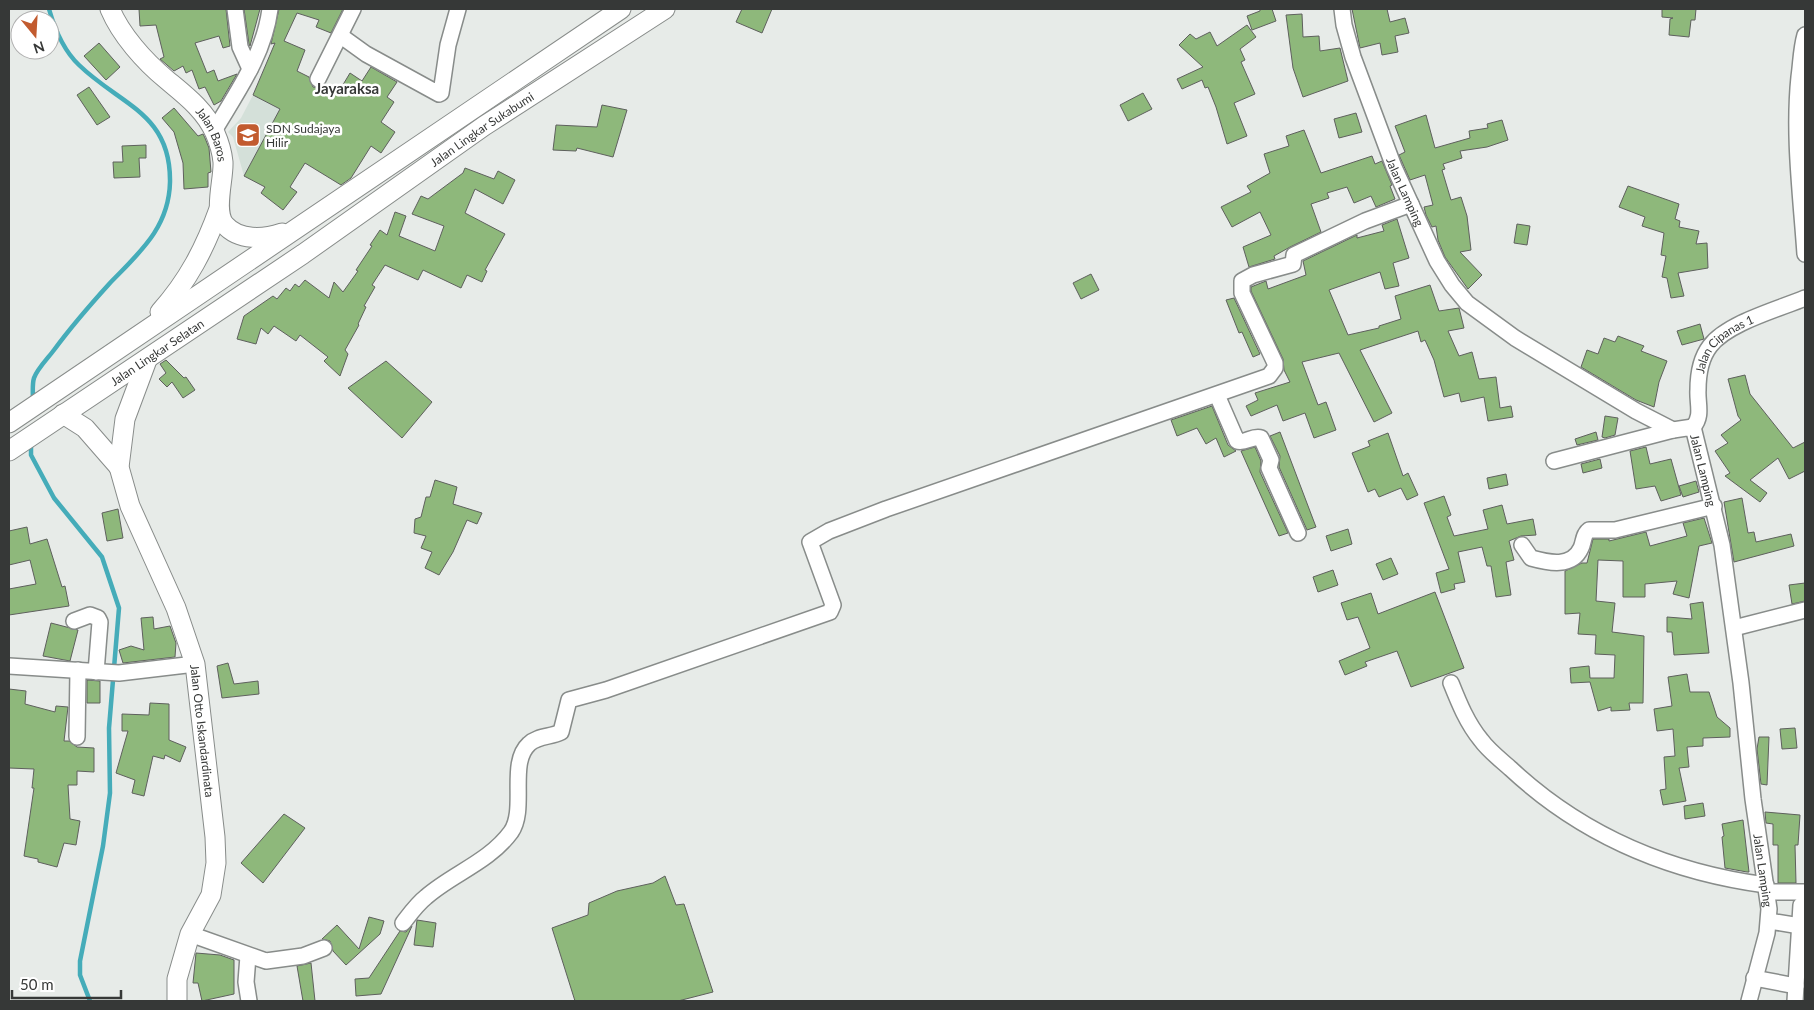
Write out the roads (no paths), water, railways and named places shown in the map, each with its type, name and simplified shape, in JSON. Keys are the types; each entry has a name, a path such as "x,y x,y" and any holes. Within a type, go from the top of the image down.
{"main road":[{"name":"Jalan Baros","path":"110,9 118,25 142,56 166,79 189,96 214,131 223,162 219,209 197,262 181,288 141,333"},
{"name":"Jalan Lingkar Sukabumi","path":"290,231 621,9"},
{"name":"Jalan Lingkar Sukabumi","path":"303,254 484,126 665,9"},
{"path":"219,209 224,225 240,235 255,238 290,231"},
{"name":"Jalan Lingkar Selatan","path":"10,422 290,231"},
{"name":"Jalan Lingkar Selatan","path":"9,451 303,254"},
{"path":"119,467 125,419 147,360"},
{"path":"63,414 85,428 119,467"},
{"name":"Jalan Otto Iskandardinata","path":"119,467 130,506 176,608 195,664 214,818 216,863 211,895 190,934 177,978 177,1001"}],"street":[{"path":"234,9 240,47 250,69"},
{"path":"214,131 256,60 270,9"},
{"path":"318,80 353,9"},
{"path":"341,36 366,54 439,94 441,93 448,45 458,9"},
{"name":"Jalan Lamping","path":"1342,9 1344,25 1356,66 1394,167 1437,260 1452,285 1467,302 1515,338 1571,373 1636,411 1674,430 1693,427 1714,506 1722,545 1734,628 1753,799 1767,889 1769,920 1764,947 1748,1001"},
{"path":"1805,35 1802,45 1797,107 1799,181 1805,254"},
{"path":"403,923 427,896 467,871 510,833 517,819 519,773 524,753 530,742 561,732 569,700 606,690 831,611 832,602 810,545 813,540 886,509 1217,396 1269,376 1275,368 1241,288 1242,281 1253,275 1293,264 1294,255 1366,221 1411,204"},
{"name":"Jalan Cipanas 1","path":"1693,427 1698,417 1700,368 1710,346 1718,337 1736,327 1805,298"},
{"path":"1217,396 1237,441 1242,443 1256,437 1261,438 1271,460 1269,468 1298,533"},
{"path":"1554,461 1674,430"},
{"path":"1522,545 1531,558 1563,563 1573,560 1578,553 1585,533 1589,530 1614,530 1714,506"},
{"path":"1734,628 1805,610"},
{"path":"74,621 90,615 98,618 108,673"},
{"path":"9,666 108,673 195,664"},
{"path":"77,737 78,670"},
{"path":"1451,683 1465,716 1482,741 1552,804 1636,851 1709,875 1803,898 1796,994 1754,978"},
{"path":"1769,920 1800,926"},
{"path":"190,934 266,961 284,960 324,948"},
{"path":"248,956 246,982 249,1001"}],"waterway":[{"path":"33,401 33,380 40,367 88,308 141,250 158,226 164,213 170,182 168,159 162,140 152,125 126,101 95,79 73,59 60,39 49,9"},
{"path":"31,444 31,455 54,498 102,557 119,608 109,728 110,793 103,846 80,961 80,975 90,1001"}],"place":[{"name":"SDN Sudajaya Hilir","path":"248,135"}],"district":[{"name":"Jayaraksa","path":"347,88"}]}
